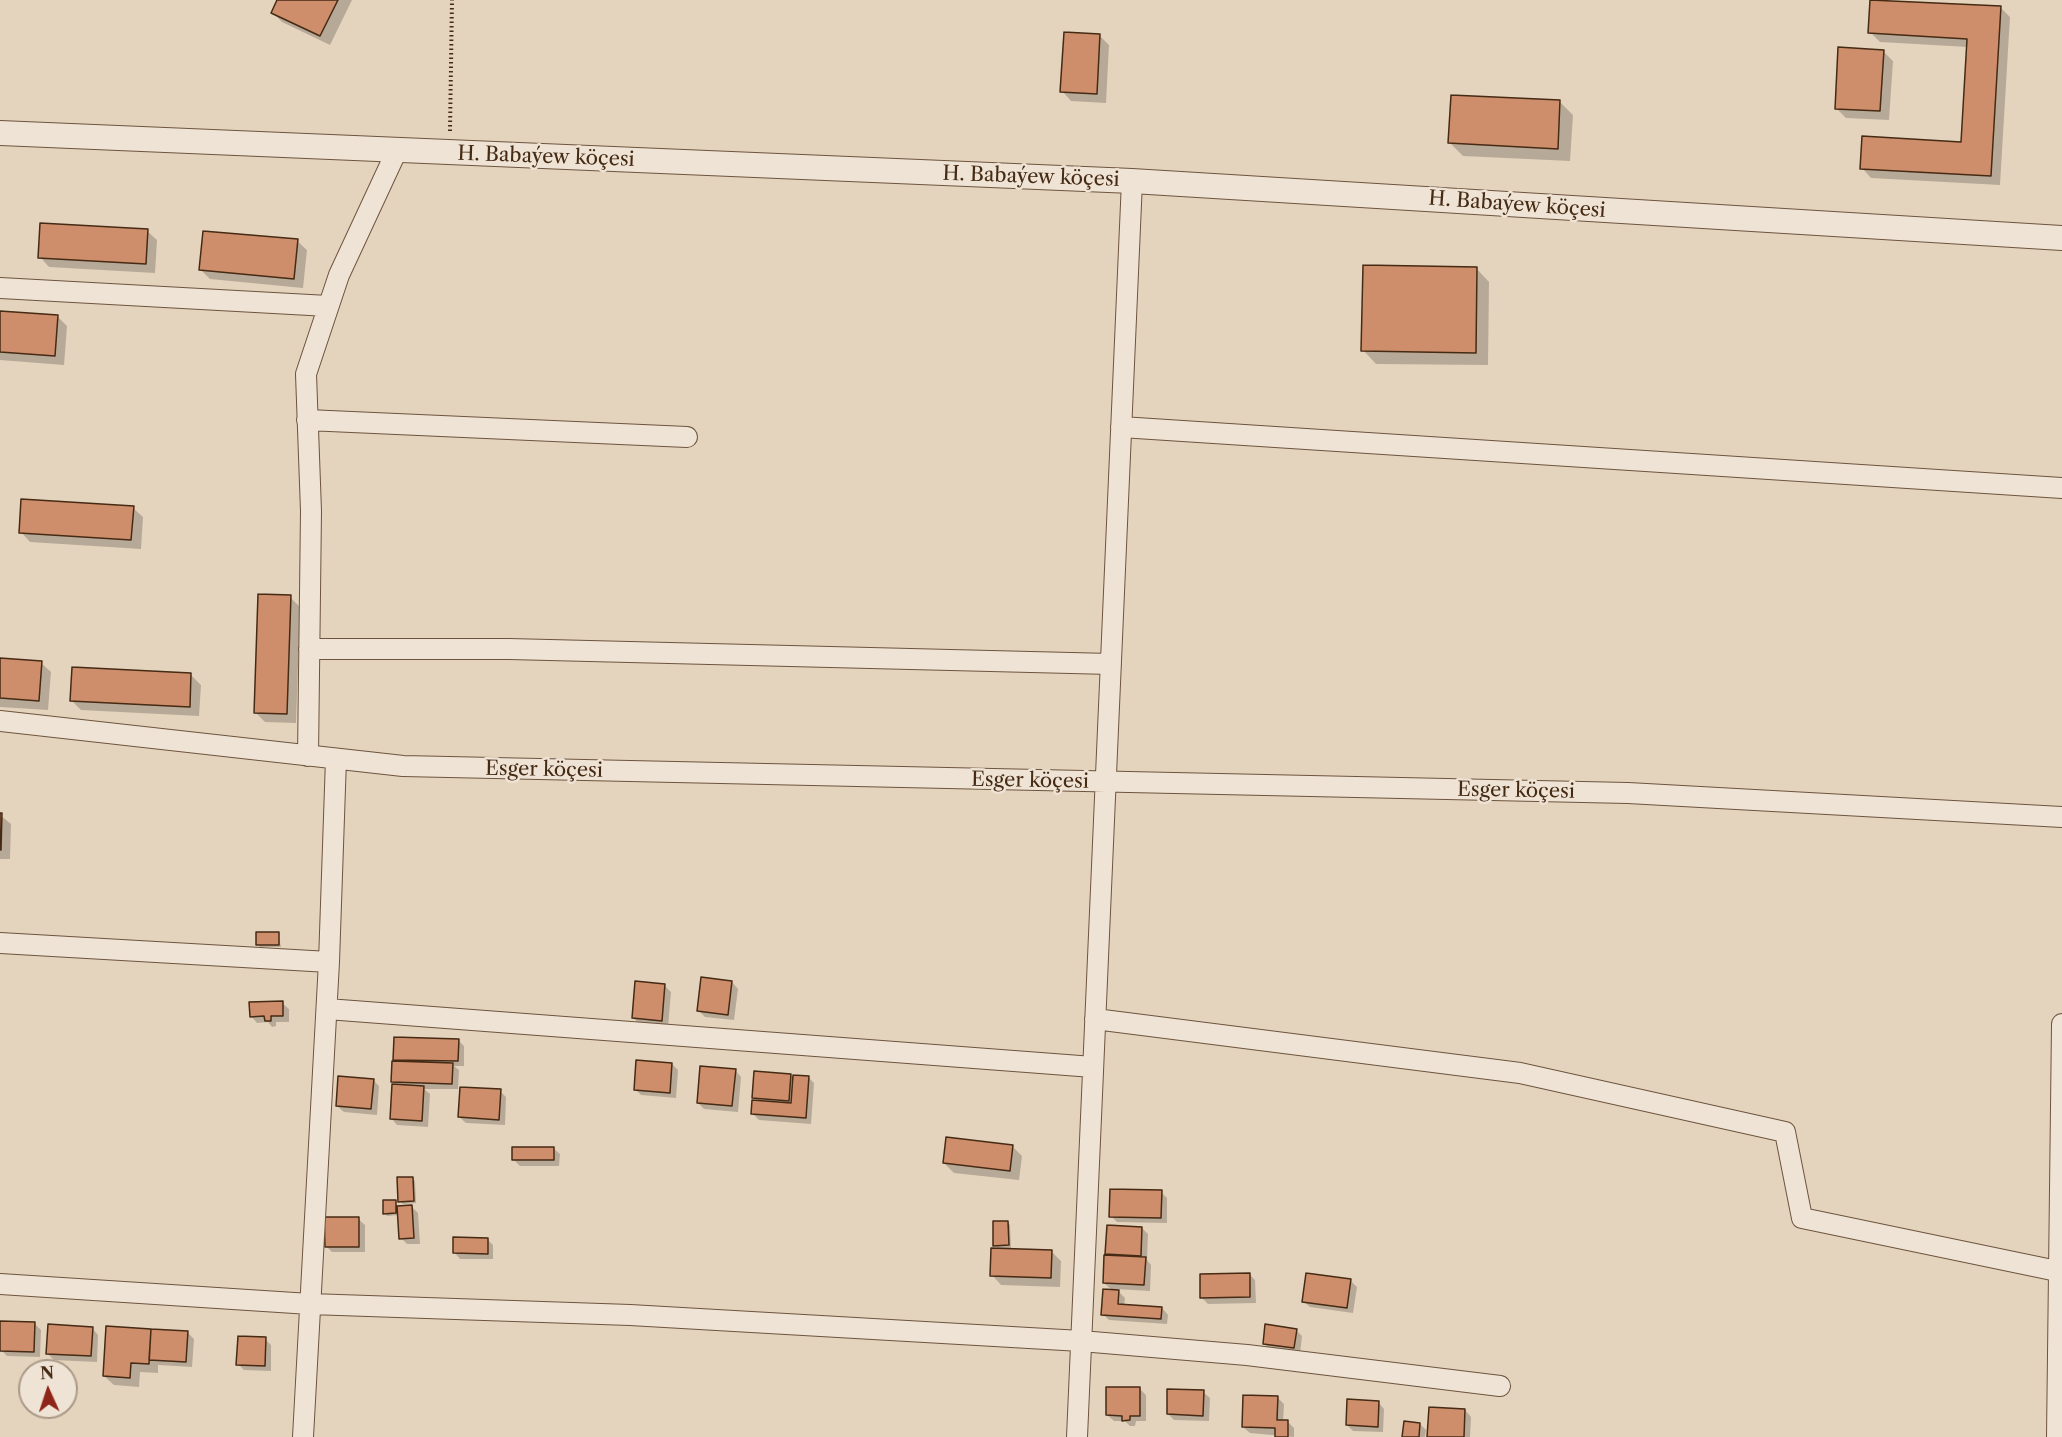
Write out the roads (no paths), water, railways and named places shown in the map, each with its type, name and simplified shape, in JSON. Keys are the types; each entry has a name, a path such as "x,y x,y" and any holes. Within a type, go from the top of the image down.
{"street":[{"name":"H. Babaýew köçesi","path":"0,133 398,148 450,153 1131,181 2062,238"},
{"path":"308,756 310,511 306,374 339,275 398,148"},
{"path":"1077,1437 1131,181"},
{"path":"0,288 328,306"},
{"path":"307,420 687,437"},
{"path":"1121,427 2062,488"},
{"path":"309,649 509,649 1111,664"},
{"name":"Esger köçesi","path":"0,721 403,766 1628,793 2062,817"},
{"path":"303,1437 327,1009 336,759"},
{"path":"0,943 329,962"},
{"path":"327,1009 1093,1066"},
{"path":"1095,1019 1520,1073 1785,1132 1802,1218 2057,1271"},
{"path":"2057,1437 2060,1403 2057,1271 2062,1024"},
{"path":"0,1284 310,1304 630,1315 1081,1341 1247,1355 1500,1386"}]}
